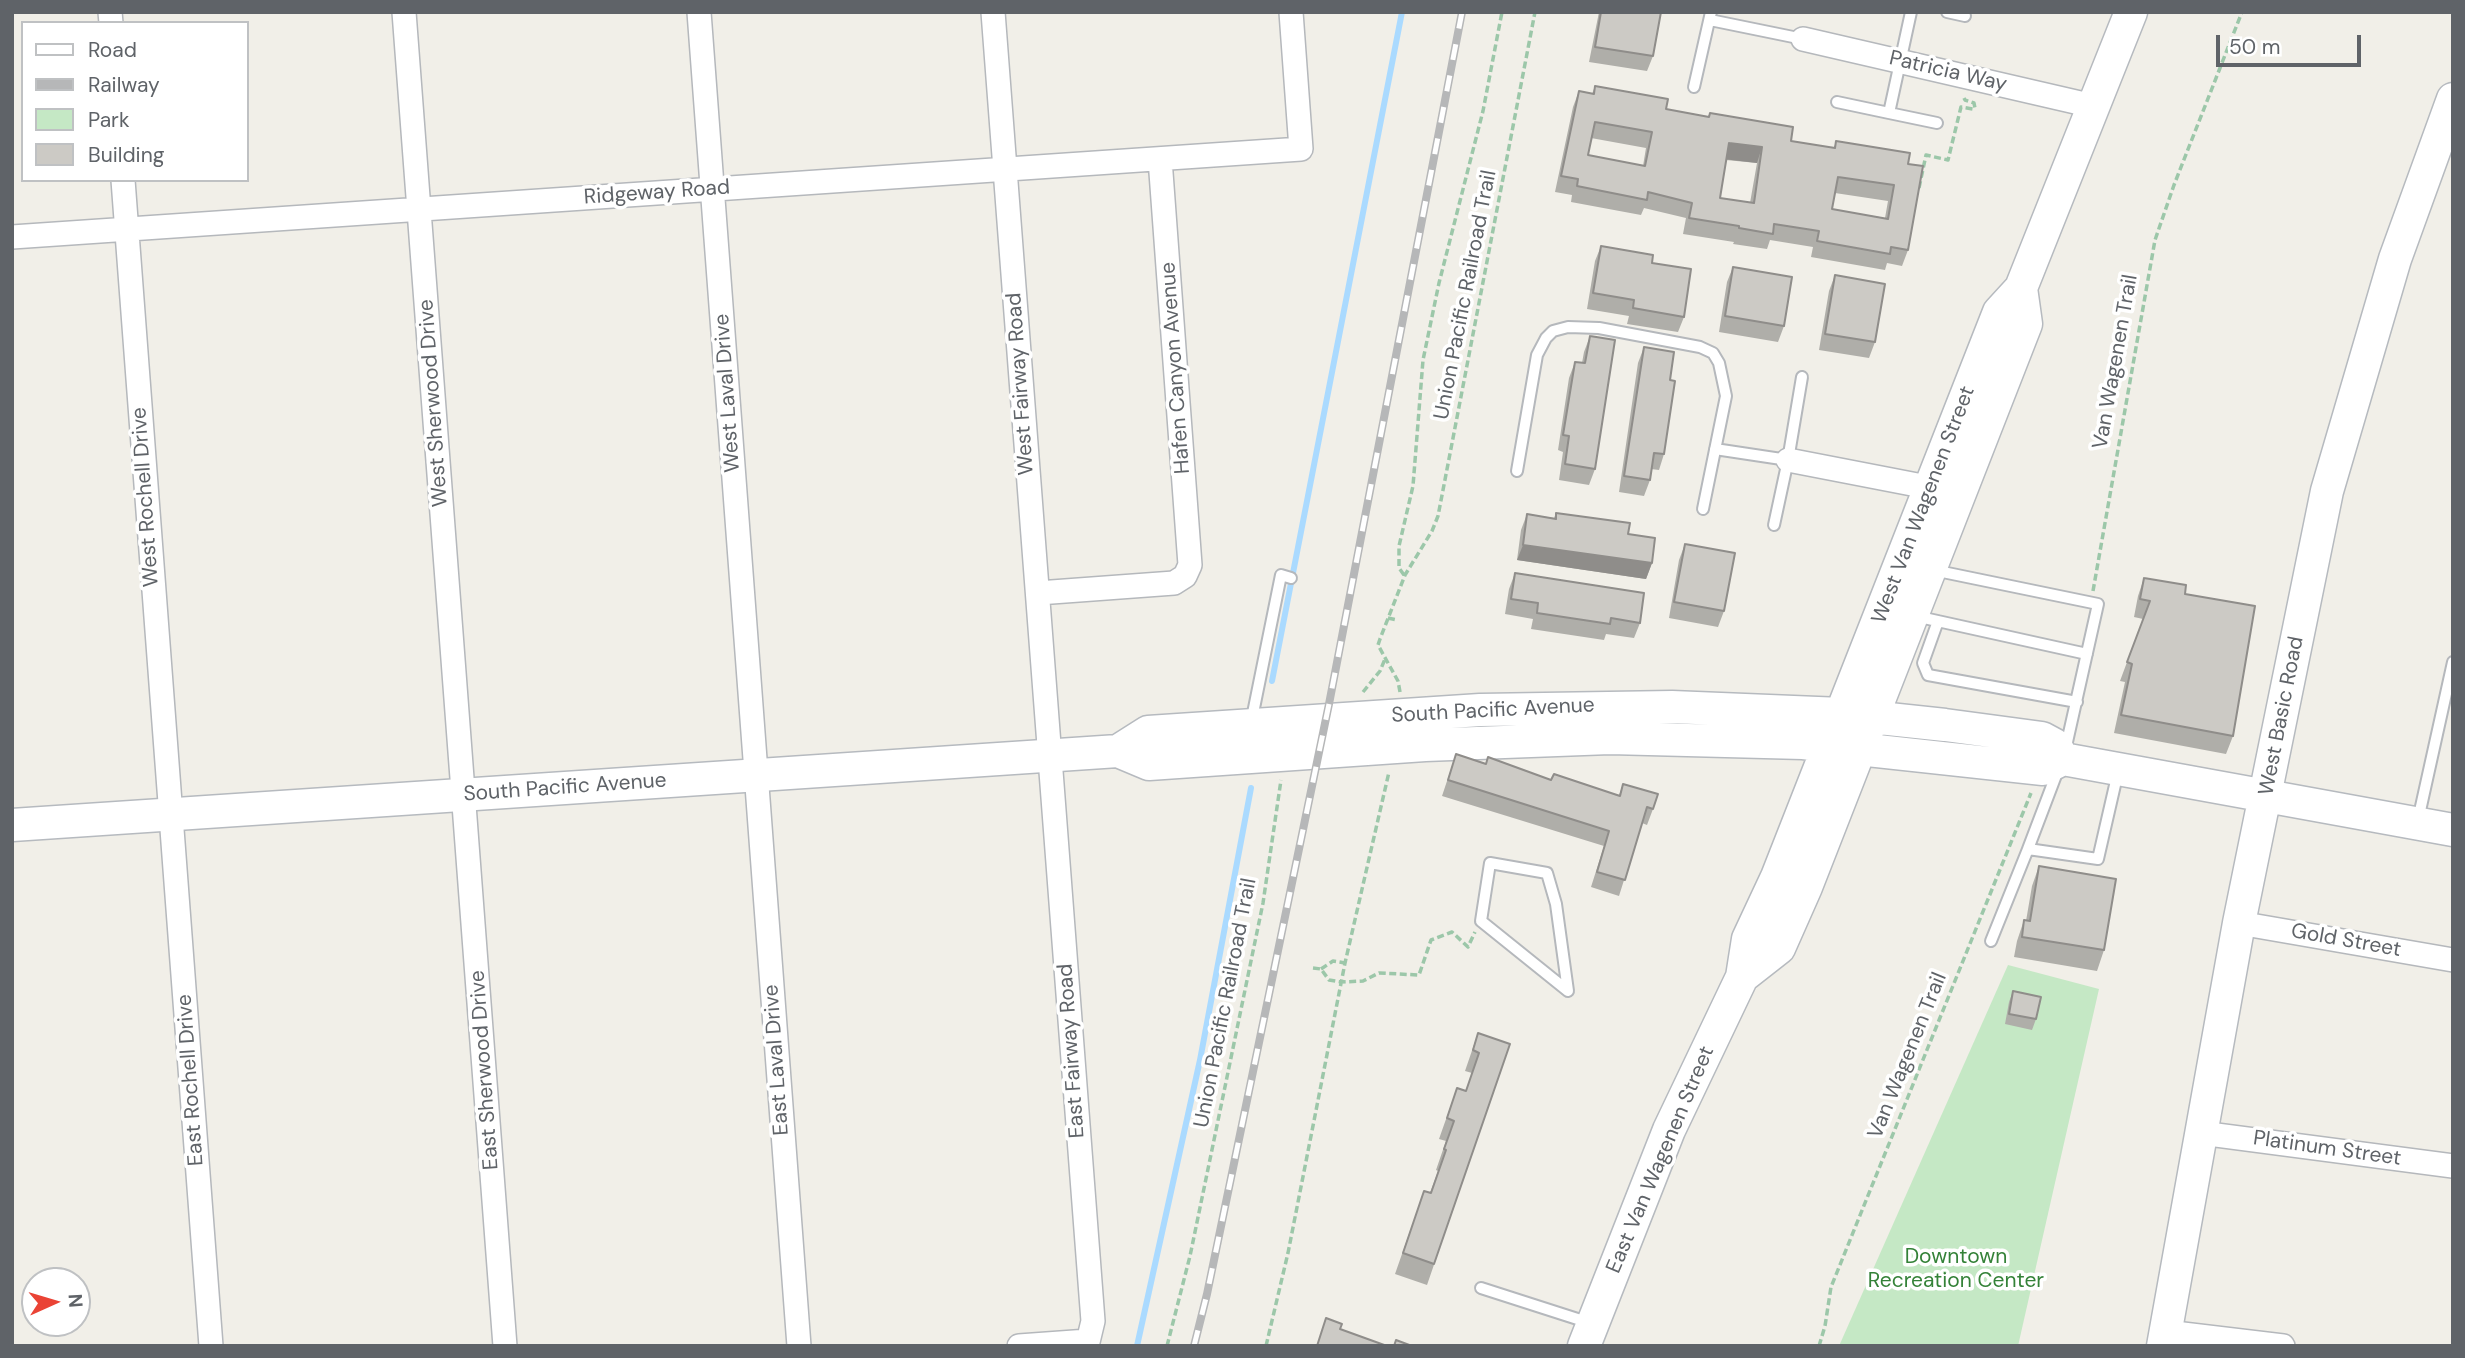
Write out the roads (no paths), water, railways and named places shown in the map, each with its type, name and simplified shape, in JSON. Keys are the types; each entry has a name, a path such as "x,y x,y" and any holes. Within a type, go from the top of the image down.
{"street":[{"name":"West Sherwood Drive","path":"404,12 464,795"},
{"name":"West Laval Drive","path":"699,12 756,775"},
{"name":"West Fairway Road","path":"993,12 1050,755"},
{"name":"Ridgeway Road","path":"12,237 1301,149 1291,12"},
{"name":"West Van Wagenen Street","path":"1867,732 1925,619 1930,569 1945,491 1999,312 2021,288 2131,12"},
{"name":"Patricia Way","path":"1803,39 2093,106"},
{"name":"West Basic Road","path":"2164,1339 2239,923 2327,491 2395,259 2453,99"},
{"name":"Hafen Canyon Avenue","path":"1038,593 1174,583 1185,576 1190,565 1160,159"},
{"name":"West Rochell Drive","path":"123,182 170,814"},
{"path":"1788,460 1945,491"},
{"name":"West Van Wagenen Street","path":"1836,729 1945,491"},
{"name":"South Pacific Avenue","path":"1118,751 1148,732 1480,710 1609,706 1719,708 1867,732 2043,769 2063,758"},
{"name":"South Pacific Avenue","path":"12,825 1118,751 1149,764 1483,742 1610,738 1729,740 1836,729"},
{"name":"East Van Wagenen Street","path":"1588,1335 1669,1130 1742,977 1748,939 1777,877 1836,729"},
{"name":"East Van Wagenen Street","path":"1742,977 1779,948 1867,732"},
{"name":"East Fairway Road","path":"1050,755 1093,1321 1087,1343"},
{"path":"2063,758 2453,830"},
{"name":"East Laval Drive","path":"756,775 799,1346"},
{"name":"East Sherwood Drive","path":"464,795 505,1346"},
{"name":"East Rochell Drive","path":"170,814 211,1346"},
{"name":"Gold Street","path":"2239,923 2453,960"},
{"name":"Platinum Street","path":"2201,1133 2453,1166"},
{"path":"2164,1339 2283,1346"},
{"path":"1019,1346 1087,1343"}],"lane":[{"path":"1889,113 1911,12"},
{"path":"1947,12 1965,16"},
{"path":"1694,88 1710,16 1803,39"},
{"path":"1838,102 1937,124"},
{"path":"1517,471 1536,355 1545,338 1553,331 1568,327 1599,328 1700,346 1713,353 1721,370 1726,396 1703,509"},
{"path":"1774,525 1802,377"},
{"path":"1715,449 1788,460"},
{"path":"1930,569 2095,603 2087,654 2063,758 1991,941"},
{"path":"1251,726 1281,575 1292,578"},
{"path":"2077,702 1928,675 1923,663 1925,619 2087,654"},
{"path":"2417,824 2453,662"},
{"path":"2028,849 2098,859 2118,769"},
{"path":"1490,863 1547,873 1556,904 1568,991 1492,930 1481,921 1490,863"},
{"path":"1481,1289 1588,1335"}],"waterway":[{"path":"1272,681 1402,12"},
{"path":"1137,1346 1200,1060 1251,788"}],"railway":[{"path":"1194,1346 1329,704 1462,12"}],"park label":[{"name":"Downtown Recreation Center","path":"1956,1269"}]}
